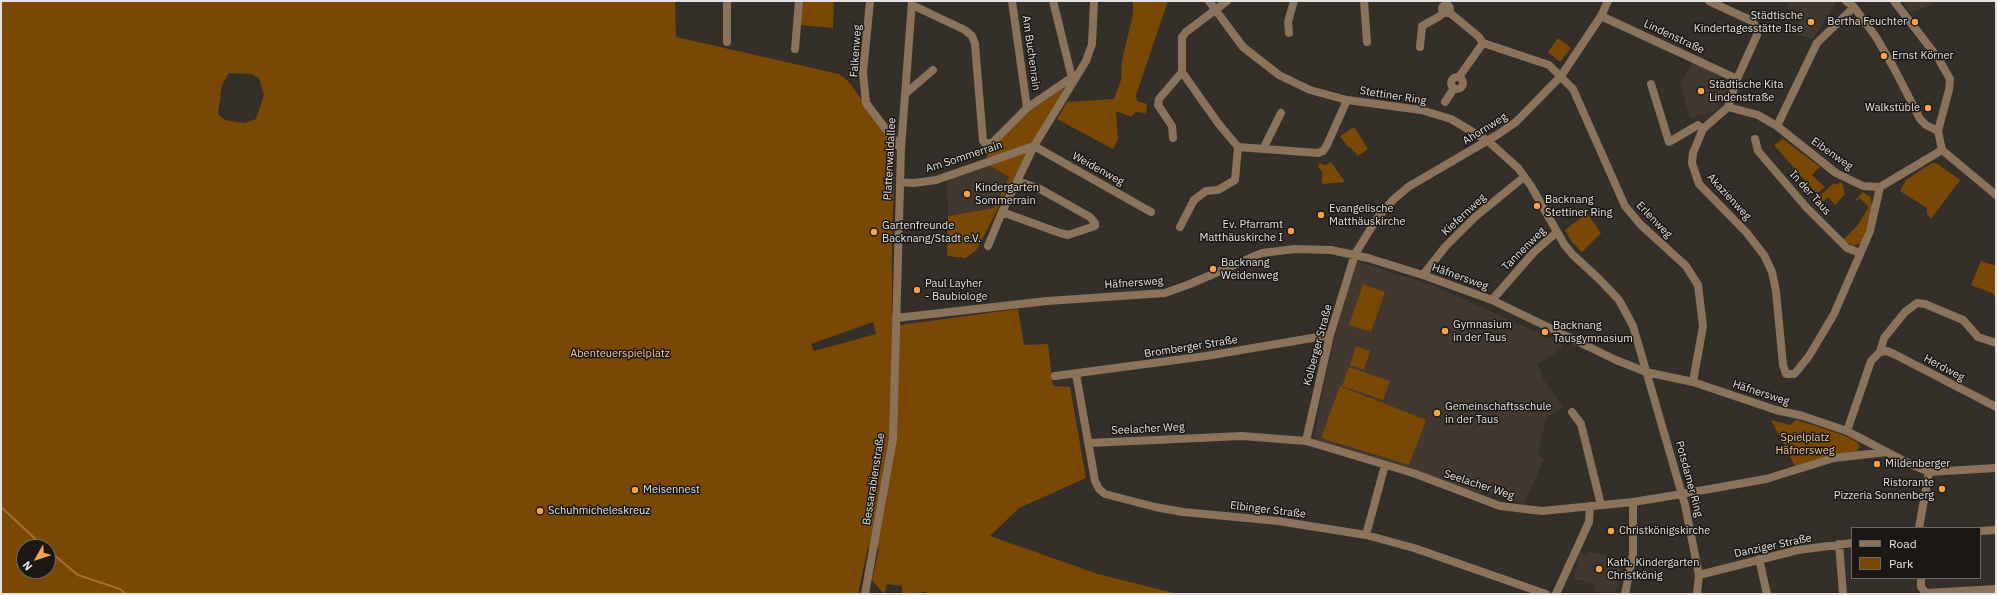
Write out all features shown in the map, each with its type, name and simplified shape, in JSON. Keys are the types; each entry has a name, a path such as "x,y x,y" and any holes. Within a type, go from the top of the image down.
{"street":[{"path":"727,1 727,42"},
{"path":"795,49 799,1"},
{"name":"Falkenweg","path":"870,1 863,73 866,103 901,149"},
{"name":"Am Buchenrain","path":"1012,1 1027,108"},
{"path":"1053,1 1073,82"},
{"path":"988,246 1002,212 1034,146 1086,61 1092,44 1094,1"},
{"name":"Stettiner Ring","path":"1209,1 1243,47 1279,75 1310,90 1346,100 1421,110 1451,120 1488,141 1512,163 1572,254 1599,279 1626,310 1633,326 1646,372"},
{"path":"1180,227 1194,200 1206,191 1218,190 1235,180 1238,147 1218,123 1182,72 1182,37 1186,32 1227,1"},
{"path":"1289,33 1288,22 1294,1"},
{"path":"1364,1 1367,42"},
{"name":"Ahornweg","path":"1355,254 1378,217 1393,200 1414,184 1488,141 1516,122 1561,76 1601,16 1608,1"},
{"path":"1709,1 1755,24 1757,35 1737,79 1728,107 1758,115 1777,126 1818,43 1854,7"},
{"path":"1846,1 1854,7 1876,37 1920,119 1926,125 1938,131"},
{"path":"1894,1 1940,62 1950,79 1949,90 1938,131 1942,150 1996,196"},
{"name":"Am Sommerrain","path":"912,3 965,30 972,36 975,44 985,143 992,143 1027,108 1068,80 1073,82"},
{"name":"Plattenwaldallee","path":"896,318 901,149 912,3"},
{"path":"1420,47 1422,26 1440,16 1443,8 1479,37 1483,43 1459,77 1463,82 1462,86 1458,89 1454,88 1445,102"},
{"name":"Lindenstraße","path":"1601,16 1737,79"},
{"name":"Erlenweg","path":"1483,43 1549,65 1573,89 1582,106 1617,191 1625,206 1640,225 1686,266 1698,285 1703,326 1693,382"},
{"path":"905,94 933,70"},
{"path":"1173,138 1172,126 1158,105 1160,99 1182,72"},
{"path":"1651,84 1669,142 1698,125 1703,129"},
{"path":"1238,147 1318,153 1323,151 1346,100"},
{"name":"Akazienweg","path":"1728,107 1703,129 1693,153 1692,163 1694,174 1699,184 1746,232 1764,255 1772,272 1776,291 1784,369 1789,375 1794,374 1809,356 1834,314 1860,253"},
{"path":"1263,149 1281,113"},
{"name":"Eibenweg","path":"1777,126 1836,173 1863,186 1880,187"},
{"name":"In der Taus","path":"1755,139 1758,151 1806,207 1847,248 1860,253"},
{"name":"Am Sommerrain","path":"900,182 914,183 936,180 1034,146"},
{"name":"Weidenweg","path":"1034,146 1151,212"},
{"path":"1860,253 1873,221 1880,187 1942,150"},
{"name":"Kiefernweg","path":"1423,275 1445,248 1475,217 1522,180"},
{"path":"1002,212 1060,234 1068,235 1095,226 1095,223 1090,217 1040,188 1017,181"},
{"name":"Tannenweg","path":"1492,300 1534,252 1557,232"},
{"name":"Häfnersweg","path":"896,318 1047,301 1165,293 1190,284 1246,259 1277,250 1318,248 1355,254 1423,275 1492,300 1616,360 1646,372 1693,382 1776,410 1803,416 1847,431 1906,462 1929,472 1996,468"},
{"name":"Kolberger Straße","path":"1306,441 1330,335 1355,254"},
{"path":"1847,431 1871,361 1880,352 1884,338 1905,312 1917,303 1925,304 1963,320 1978,337 1996,343"},
{"name":"Bessarabienstraße","path":"865,594 892,453 896,318"},
{"name":"Bromberger Straße","path":"1055,376 1206,356 1330,335"},
{"name":"Herdweg","path":"1880,352 1887,352 1896,355 1996,407"},
{"name":"Potsdamer Ring","path":"1646,372 1682,494 1692,536 1699,575 1697,594"},
{"name":"Elbinger Straße","path":"1076,374 1095,481 1099,489 1104,494 1155,507 1183,512 1278,521 1366,536 1414,548 1546,594"},
{"path":"1572,412 1581,424 1601,505"},
{"name":"Seelacher Weg","path":"1089,443 1242,436 1306,441 1385,465 1500,506 1542,511 1633,502 1766,480 1834,458 1887,452"},
{"path":"1366,536 1385,465"},
{"path":"1919,527 1929,472"},
{"path":"1625,594 1633,554 1633,502"},
{"path":"1556,594 1589,522 1590,506"},
{"path":"1981,531 1996,530"},
{"name":"Danziger Straße","path":"1699,575 1759,559 1851,543"},
{"path":"1839,544 1843,594"},
{"path":"1759,559 1767,594"},
{"path":"1921,582 1926,593 1996,589"}],"shaded area":[{"name":"Städtische Kindertagesstätte Ilse","path":"1785,1 1837,1 1813,39 1795,34 1800,19 1789,12 1788,2"},
{"path":"1902,1 1940,1 1911,13"},
{"path":"1693,62 1727,80 1729,85 1728,92 1720,106 1713,112 1690,118 1680,84"},
{"path":"987,164 1009,177 994,208 948,216 947,179"},
{"name":"Gemeinschaftsschule in der Taus","path":"1356,261 1437,287 1561,343 1562,348 1538,364 1543,379 1563,407 1546,418 1538,455 1544,459 1524,504 1484,492 1476,494 1315,440 1314,436 1325,380 1338,324"},
{"name":"Kath. Kindergarten Christkönig","path":"1587,551 1623,559 1615,594 1604,594 1594,590 1595,584 1574,579 1580,553 1586,554"}],"green space":[{"name":"Abenteuerspielplatz","path":"1,1 675,1 676,37 839,74 848,81 895,143 892,241 892,326 1018,309 1024,345 1048,344 1053,386 1070,387 1086,478 1019,508 990,536 1098,574 1178,594 927,594 926,592 902,594 902,586 887,584 884,594 872,580 879,549 868,547 858,594 1,594","holes":["229,73 251,74 259,78 264,95 256,119 245,123 225,120 218,114 222,85","873,322 876,334 814,351 811,344"]},
{"path":"802,1 834,1 833,28 800,25"},
{"path":"1133,1 1168,1 1136,95 1137,101 1147,104 1146,113 1136,112 1131,117 1116,111 1118,139 1113,149 1057,119 1067,102 1114,99 1121,80 1122,61 1133,14"},
{"path":"1558,38 1571,48 1560,62 1548,52"},
{"path":"1066,86 1034,139 977,249 966,258 947,256 948,216 994,208 1009,177 987,164 986,150 1030,111"},
{"path":"1354,127 1368,149 1358,156 1350,147 1348,147 1340,136"},
{"path":"1783,139 1820,167 1812,175 1825,187 1817,194 1774,145"},
{"path":"1331,162 1345,182 1322,184 1322,172 1318,167 1319,163 1326,165"},
{"path":"1932,163 1936,163 1960,180 1931,219 1927,214 1927,208 1900,191 1906,180"},
{"path":"1840,182 1842,183 1845,194 1835,205 1828,197 1817,207 1813,202 1834,183 1836,185"},
{"path":"1863,192 1870,197 1872,205 1867,227 1861,243 1853,246 1843,240 1857,226 1869,207 1860,198 1854,202"},
{"path":"1587,213 1601,233 1582,252 1572,242 1565,230"},
{"path":"1981,261 1996,266 1996,298 1992,293 1971,285"},
{"path":"1363,284 1385,292 1371,332 1349,325"},
{"path":"1356,346 1370,351 1364,370 1350,365"},
{"path":"1349,367 1390,381 1383,400 1342,386"},
{"path":"1340,386 1426,420 1409,465 1321,438"},
{"name":"Spielplatz Häfnersweg","path":"1771,420 1790,425 1796,420 1816,426 1843,435 1857,442 1860,447 1856,452 1795,466"}],"waterway":[{"path":"1,507 35,539"},
{"path":"56,557 78,575 120,589 126,594"}],"place":[{"name":"Städtische Kindertagesstätte Ilse","path":"1811,22"},
{"name":"Bertha Feuchter","path":"1915,22"},
{"name":"Ernst Körner","path":"1884,56"},
{"name":"Städtische Kita Lindenstraße","path":"1701,91"},
{"name":"Walkstüble","path":"1928,108"},
{"name":"Kindergarten Sommerrain","path":"967,194"},
{"name":"Backnang Stettiner Ring","path":"1537,206"},
{"name":"Evangelische Matthäuskirche","path":"1321,215"},
{"name":"Ev. Pfarramt Matthäuskirche I","path":"1291,231"},
{"name":"Gartenfreunde Backnang/Stadt e.V.","path":"874,232"},
{"name":"Backnang Weidenweg","path":"1213,269"},
{"name":"Paul Layher - Baubiologe","path":"917,290"},
{"name":"Gymnasium in der Taus","path":"1445,331"},
{"name":"Backnang Tausgymnasium","path":"1545,332"},
{"name":"Gemeinschaftsschule in der Taus","path":"1437,413"},
{"name":"Mildenberger","path":"1877,464"},
{"name":"Ristorante Pizzeria Sonnenberg","path":"1942,489"},
{"name":"Meisennest","path":"635,490"},
{"name":"Schuhmicheleskreuz","path":"540,511"},
{"name":"Christkönigskirche","path":"1611,531"},
{"name":"Kath. Kindergarten Christkönig","path":"1599,569"}]}
